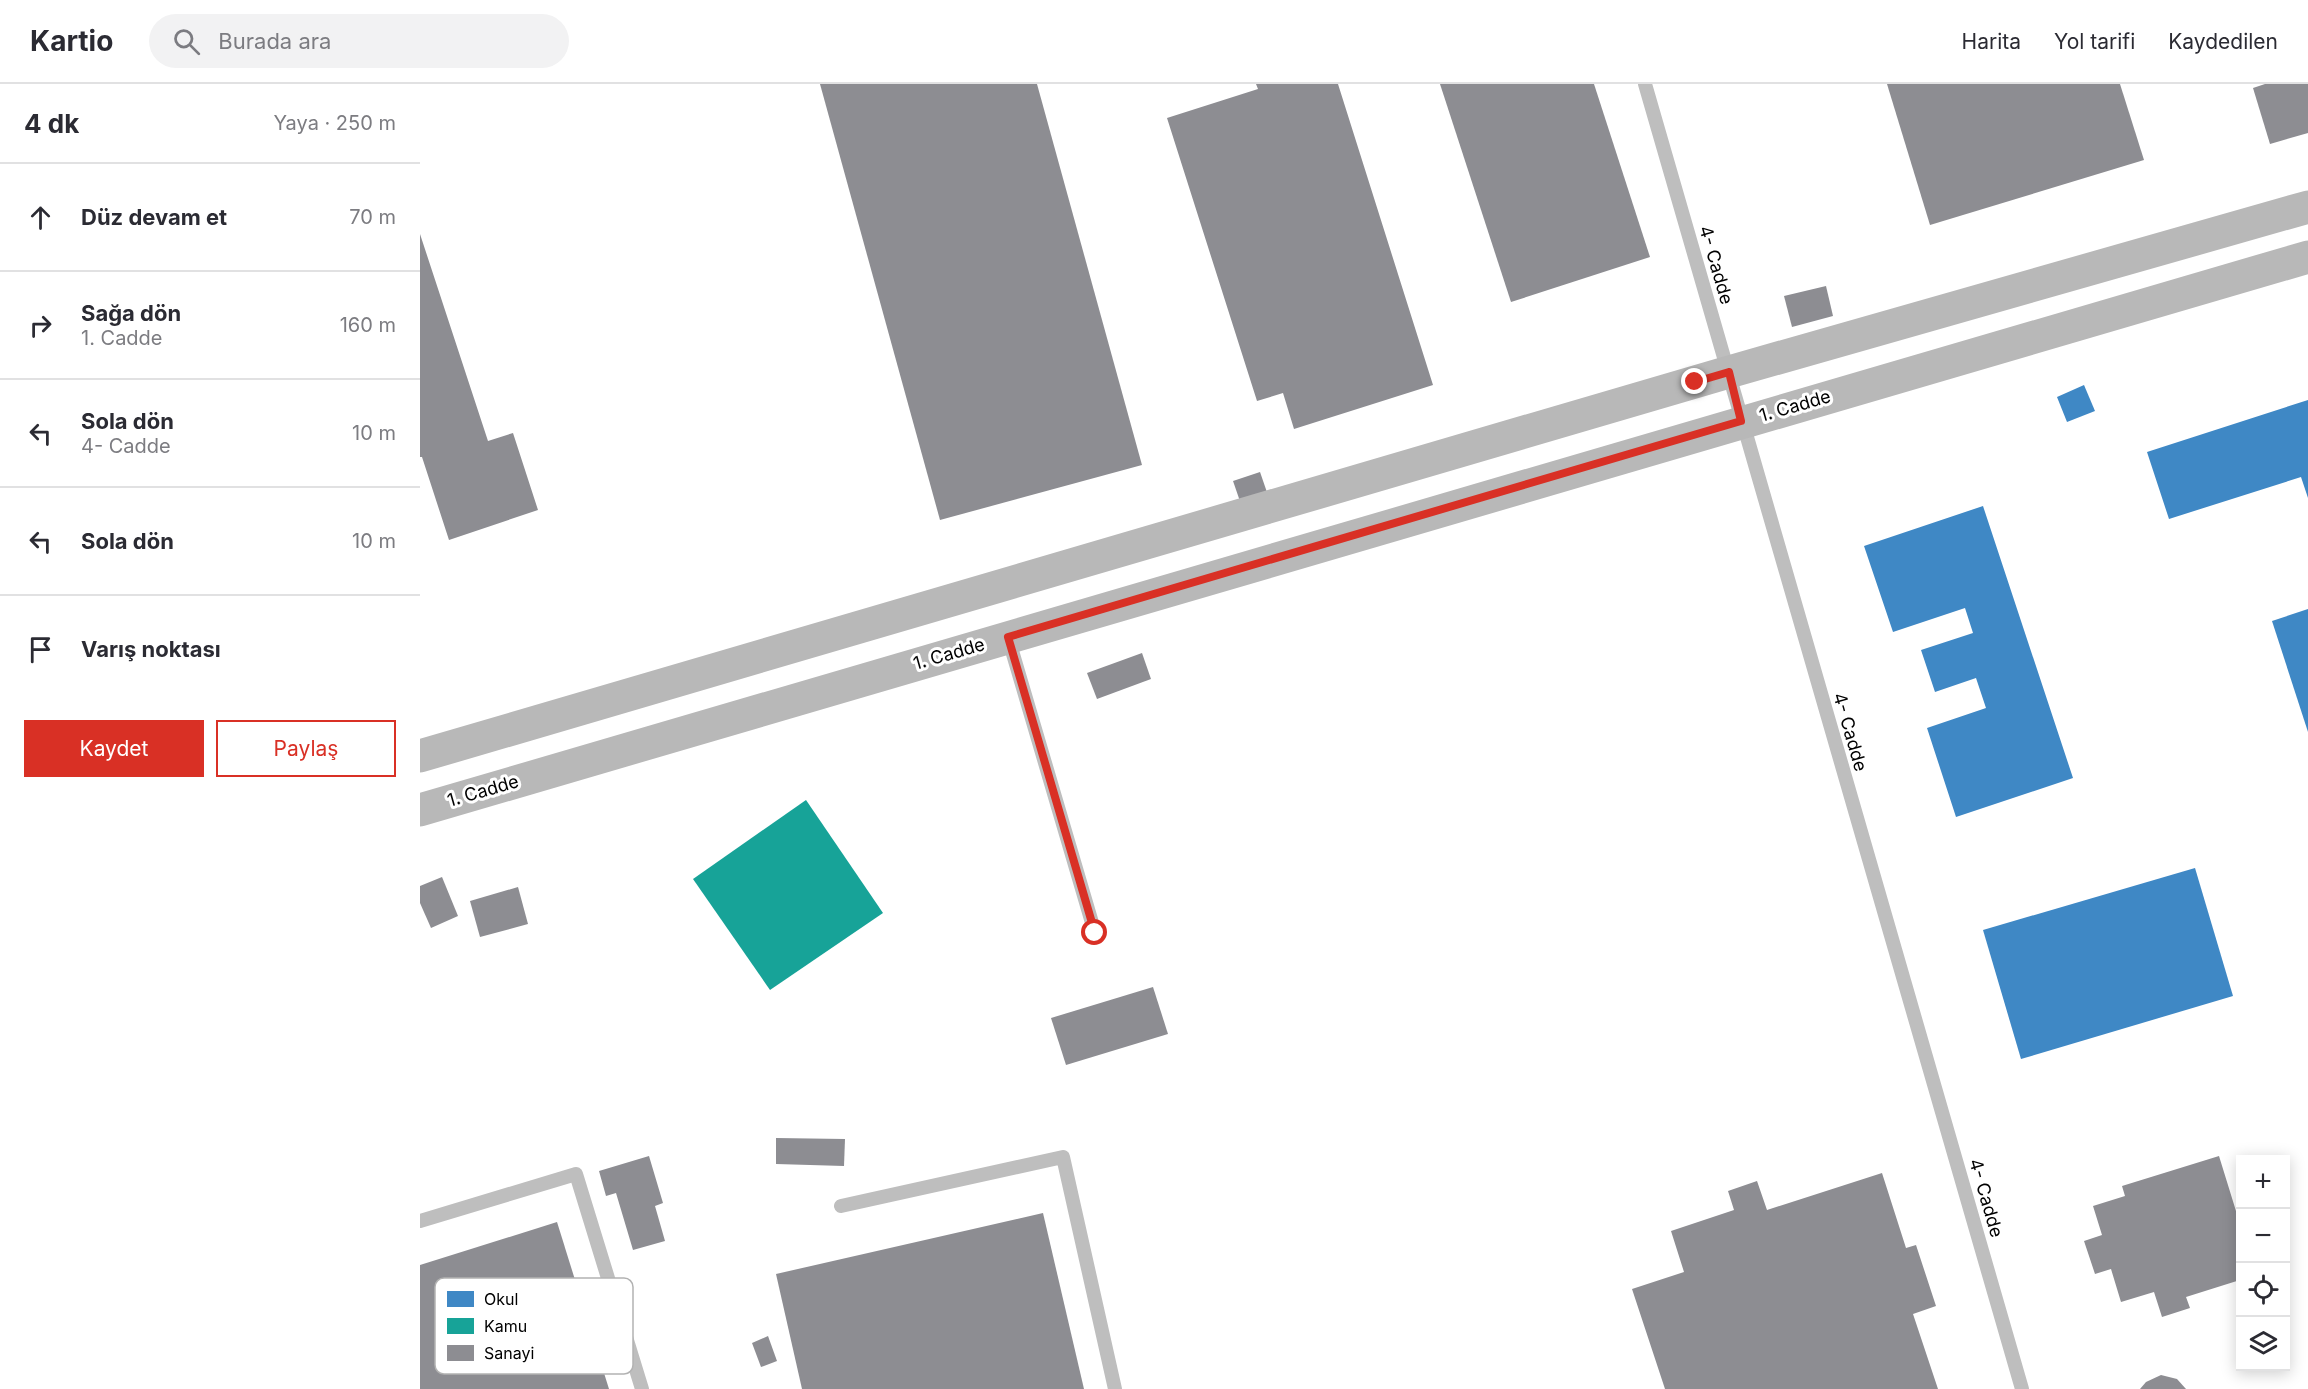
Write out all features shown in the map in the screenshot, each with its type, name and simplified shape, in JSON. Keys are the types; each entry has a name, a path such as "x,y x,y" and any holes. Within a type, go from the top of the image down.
{"street":[{"path":"420,756 1729,372 2308,207"},
{"name":"1. Cadde","path":"420,810 1741,421 2308,257"}],"lane":[{"name":"4- Cadde","path":"1645,84 2022,1389"},
{"path":"1008,637 1095,933"},
{"path":"841,1206 1063,1157 1115,1389"},
{"path":"420,1221 576,1174 608,1278"},
{"path":"633,1360 642,1389"}],"building: Okul":[{"path":"2084,385 2095,411 2067,422 2057,397"},
{"path":"2308,400 2308,498 2301,477 2169,519 2147,452"},
{"path":"1983,506 2073,778 1956,817 1927,728 1986,708 1976,678 1935,692 1921,650 1973,633 1965,608 1893,632 1864,546"},
{"path":"2308,609 2308,732 2272,621"},
{"path":"2195,868 2233,996 2021,1059 1983,930"}],"building: Kamu":[{"path":"806,800 883,913 770,990 693,879"}],"building: Sanayi":[{"path":"820,84 1037,84 1142,465 940,520"},
{"path":"1256,84 1338,84 1433,385 1294,429 1283,393 1257,401 1167,118 1258,89"},
{"path":"1440,84 1594,84 1650,257 1511,302"},
{"path":"1887,84 2120,84 2144,160 1930,225"},
{"path":"2265,84 2308,84 2308,133 2270,144 2253,88"},
{"path":"420,234 488,441 513,433 538,510 449,540 422,457 420,457"},
{"path":"1826,286 1833,316 1792,327 1784,296"},
{"path":"1260,472 1270,501 1243,510 1233,481"},
{"path":"1142,653 1151,679 1097,699 1087,673"},
{"path":"442,877 458,916 431,928 420,903 420,886"},
{"path":"518,887 528,924 480,937 470,901"},
{"path":"1153,987 1168,1034 1066,1065 1051,1018"},
{"path":"776,1138 845,1139 844,1166 776,1164"},
{"path":"649,1156 663,1203 655,1206 665,1241 633,1250 616,1193 606,1196 599,1171"},
{"path":"2219,1156 2236,1211 2236,1281 2186,1297 2190,1308 2162,1317 2154,1292 2121,1302 2111,1269 2095,1274 2084,1241 2102,1235 2093,1206 2125,1196 2122,1186"},
{"path":"1882,1173 1906,1248 1916,1245 1936,1306 1913,1314 1938,1389 1665,1389 1632,1289 1684,1272 1671,1231 1734,1210 1728,1191 1757,1181 1767,1210"},
{"path":"1043,1213 1084,1389 802,1389 776,1274"},
{"path":"557,1222 574,1278 435,1278 435,1374 604,1374 609,1389 420,1389 420,1265"},
{"path":"768,1336 777,1361 761,1367 752,1343"},
{"path":"2161,1375 2177,1379 2186,1389 2140,1389 2146,1382"}],"route":[{"path":"1095,933 1008,637 1741,421 1729,372 1695,382"}]}
